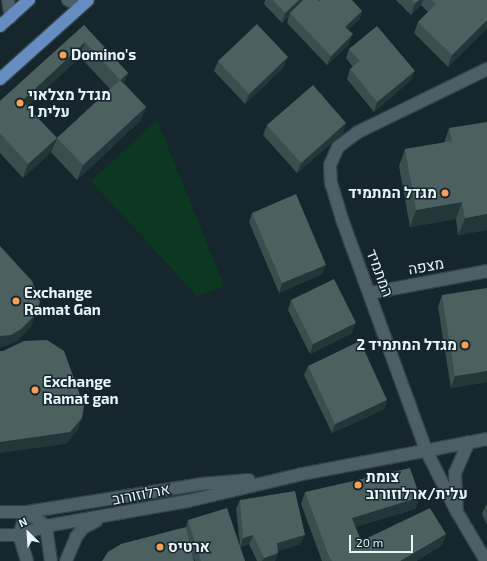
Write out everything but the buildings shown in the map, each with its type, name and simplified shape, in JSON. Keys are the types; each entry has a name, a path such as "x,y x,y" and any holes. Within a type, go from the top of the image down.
{"main road":[{"path":"0,26 29,0"},
{"path":"0,79 82,2"}],"street":[{"path":"8,0 11,17"},
{"path":"68,0 82,2"},
{"name":"המתמיד","path":"486,561 457,512 426,450 331,184 330,165 338,147 358,132 487,69"},
{"name":"מצפה","path":"370,293 485,272"},
{"name":"ארלוזורוב","path":"0,535 19,535 46,526 101,518 288,477 487,439"},
{"path":"457,512 455,473 469,442"},
{"name":"ארלוזורוב","path":"0,512 27,512 201,484 288,477"},
{"path":"27,561 19,535 21,522 27,512 46,526 51,561"},
{"path":"66,561 76,537 83,528 101,518"}],"green space":[{"path":"157,120 224,286 197,296 91,181"}],"place":[{"name":"Domino's","path":"63,55"},
{"name":"מגדל מצלאוי עלית 1","path":"20,103"},
{"name":"מגדל המתמיד","path":"445,193"},
{"name":"Exchange Ramat Gan","path":"16,301"},
{"name":"מגדל המתמיד 2","path":"465,345"},
{"name":"Exchange Ramat gan","path":"35,390"},
{"name":"צומת עלית/ארלוזורוב","path":"358,485"},
{"name":"ארטיס","path":"160,547"}]}
